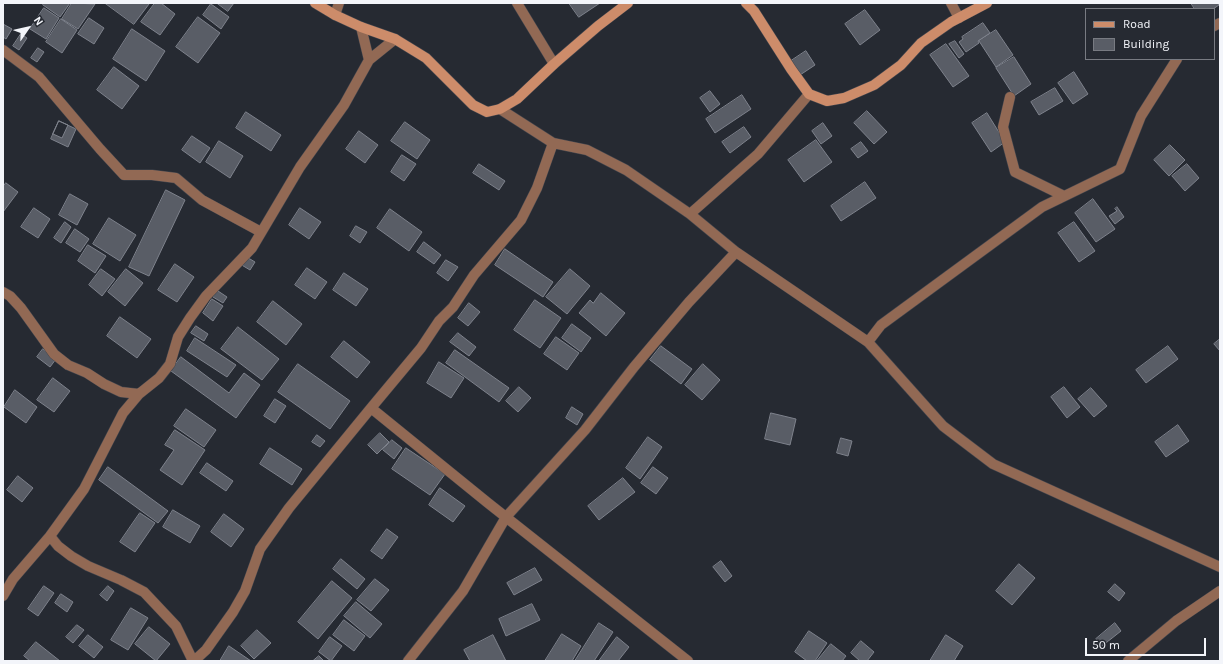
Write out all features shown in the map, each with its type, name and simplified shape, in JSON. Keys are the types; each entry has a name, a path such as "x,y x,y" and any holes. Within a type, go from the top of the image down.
{"street":[{"path":"315,3 361,27 395,39 426,58 473,105 487,112 500,109 517,100 554,64 598,26 628,3"},
{"path":"334,14 339,3"},
{"path":"516,3 554,64"},
{"path":"746,3 754,12 809,94 827,102 844,98 874,85 901,65 921,43 959,18 987,3"},
{"path":"951,3 959,18"},
{"path":"361,27 369,60"},
{"path":"3,596 13,579 50,536 84,489 123,413 139,394 159,378 170,364 178,337 190,318 206,296 252,248 300,167 344,104 369,60 395,39"},
{"path":"3,50 39,77 124,175 152,175 176,178 202,200 261,232"},
{"path":"868,342 881,325 1042,207 1120,169 1141,116 1176,60"},
{"path":"690,214 758,154 809,94"},
{"path":"1010,97 1003,127 1015,172 1064,196"},
{"path":"500,109 553,144 588,150 626,170 690,214 736,252 868,342 943,426 993,464 1220,568"},
{"path":"50,536 58,546 71,556 88,566 144,592 176,626 194,661 206,650 233,612 245,591 260,549 289,508 421,348 439,321 453,307 474,275 521,220 536,188 553,144"},
{"path":"408,661 463,591 506,517 585,430 634,367 689,302 736,252"},
{"path":"3,292 10,296 22,308 54,354 68,364 120,392 139,394"},
{"path":"370,408 688,661"},
{"path":"1128,661 1176,621 1220,591"}],"building":[{"path":"44,3 70,3 60,17 43,5"},
{"path":"72,3 95,4 78,29 62,19"},
{"path":"105,3 148,3 149,4 134,24"},
{"path":"155,3 161,3 175,14 160,35 141,22"},
{"path":"217,3 234,3 228,11"},
{"path":"569,3 600,3 579,17"},
{"path":"1191,3 1217,3 1219,5 1214,8 1194,8"},
{"path":"211,4 229,17 221,29 203,15"},
{"path":"44,8 59,18 46,39 30,29"},
{"path":"865,10 880,30 860,45 845,24"},
{"path":"198,17 220,33 198,63 176,47"},
{"path":"89,18 104,28 94,44 78,34"},
{"path":"61,19 77,30 62,53 46,42"},
{"path":"983,23 990,33 966,52 959,42 963,39 962,37"},
{"path":"3,24 12,29 6,39 3,37"},
{"path":"132,29 165,51 146,81 113,59"},
{"path":"996,30 1013,55 996,67 979,41"},
{"path":"21,34 27,38 19,50 13,46"},
{"path":"955,41 964,54 959,58 949,44"},
{"path":"946,44 969,76 953,87 930,55"},
{"path":"38,48 44,52 37,62 31,58"},
{"path":"806,51 815,65 800,75 791,61"},
{"path":"1014,57 1031,84 1014,96 996,68"},
{"path":"114,67 139,86 122,109 97,90"},
{"path":"1074,72 1088,94 1073,104 1058,83"},
{"path":"1055,88 1063,101 1039,115 1031,102"},
{"path":"710,91 720,104 710,112 700,98"},
{"path":"742,95 751,109 715,133 706,119"},
{"path":"867,111 887,132 874,144 854,123"},
{"path":"246,112 281,135 271,151 236,128"},
{"path":"987,113 1005,142 991,152 972,123"},
{"path":"59,121 68,125 62,138 53,134"},
{"path":"59,121 76,129 68,147 51,139"},
{"path":"405,122 430,140 417,159 391,141"},
{"path":"823,123 832,136 821,144 812,131"},
{"path":"744,127 751,137 730,153 722,142"},
{"path":"359,131 378,145 365,163 346,149"},
{"path":"192,136 210,148 200,163 182,150"},
{"path":"816,140 832,162 804,182 788,160"},
{"path":"219,141 243,156 230,178 206,162"},
{"path":"861,142 868,151 858,158 851,149"},
{"path":"1170,145 1185,160 1169,176 1154,160"},
{"path":"402,155 416,164 404,181 391,172"},
{"path":"479,164 505,181 499,190 473,173"},
{"path":"1187,164 1199,178 1185,191 1172,176"},
{"path":"865,182 876,198 841,221 831,206"},
{"path":"6,183 18,192 3,212 3,187"},
{"path":"166,190 185,200 149,276 129,267"},
{"path":"70,194 88,204 77,225 59,215"},
{"path":"1093,199 1115,229 1096,242 1075,213"},
{"path":"1117,207 1124,217 1115,224 1109,216 1117,211 1115,209"},
{"path":"34,208 50,219 38,238 21,227"},
{"path":"300,208 321,222 309,239 289,225"},
{"path":"390,209 422,232 409,251 377,228"},
{"path":"109,218 136,235 120,261 93,244"},
{"path":"65,222 71,227 61,243 54,238"},
{"path":"1074,222 1095,251 1079,262 1058,233"},
{"path":"356,226 367,232 360,243 350,236"},
{"path":"75,229 89,239 80,252 66,243"},
{"path":"424,242 441,255 434,264 417,252"},
{"path":"88,245 106,256 95,273 78,261"},
{"path":"505,249 553,282 543,297 495,265"},
{"path":"245,256 255,262 250,270 240,264"},
{"path":"446,260 458,267 448,281 437,273"},
{"path":"175,264 194,277 177,302 158,290"},
{"path":"307,268 327,282 315,299 295,285"},
{"path":"101,269 115,279 102,296 89,285"},
{"path":"126,269 143,283 125,306 108,292"},
{"path":"570,269 590,286 567,314 546,297"},
{"path":"344,273 368,289 356,306 333,290"},
{"path":"218,291 227,297 223,303 213,297"},
{"path":"601,293 625,313 606,336 579,313 590,300 593,303"},
{"path":"212,299 223,306 213,321 203,313"},
{"path":"535,300 561,318 540,348 514,330"},
{"path":"273,301 302,324 286,345 257,322"},
{"path":"469,303 480,312 468,326 458,318"},
{"path":"120,317 151,339 137,358 107,336"},
{"path":"572,324 591,338 581,352 562,338"},
{"path":"196,326 208,334 204,341 191,333"},
{"path":"238,327 279,359 262,380 221,349"},
{"path":"458,333 476,347 469,356 450,342"},
{"path":"556,337 579,353 567,370 544,354"},
{"path":"195,338 236,365 227,377 187,351"},
{"path":"1220,339 1220,351 1214,344"},
{"path":"344,341 370,362 357,378 331,357"},
{"path":"661,346 692,369 681,384 650,360"},
{"path":"1168,346 1178,359 1146,383 1136,370"},
{"path":"43,349 56,359 50,367 37,357"},
{"path":"455,350 509,388 499,402 446,363"},
{"path":"181,357 229,393 244,373 260,385 236,418 171,371"},
{"path":"439,362 464,378 451,398 427,383"},
{"path":"298,364 350,401 330,429 278,392"},
{"path":"703,364 720,380 702,400 685,385"},
{"path":"53,378 70,391 54,412 37,400"},
{"path":"519,387 531,398 518,412 506,401"},
{"path":"1064,387 1080,407 1067,418 1051,397"},
{"path":"1091,388 1107,406 1094,417 1078,399"},
{"path":"15,390 37,407 26,423 4,407"},
{"path":"275,399 286,406 275,423 264,416"},
{"path":"572,407 583,414 577,425 566,418"},
{"path":"186,409 216,430 204,447 174,426"},
{"path":"771,413 796,419 790,445 765,439"},
{"path":"1178,425 1189,441 1166,457 1155,442"},
{"path":"175,430 205,450 182,485 160,470 174,450 165,445"},
{"path":"380,433 389,442 377,454 368,445"},
{"path":"317,435 325,441 320,447 312,442"},
{"path":"648,437 662,447 640,479 626,468"},
{"path":"841,438 852,441 848,456 837,453"},
{"path":"392,440 402,448 394,459 383,450"},
{"path":"270,448 302,469 292,485 260,464"},
{"path":"406,448 445,474 430,495 392,469"},
{"path":"207,463 233,481 226,491 200,473"},
{"path":"108,467 168,511 158,523 99,480"},
{"path":"653,467 668,478 656,494 641,483"},
{"path":"18,476 33,488 22,502 7,490"},
{"path":"623,478 635,492 599,520 588,506"},
{"path":"440,488 465,506 453,522 429,505"},
{"path":"173,510 200,526 190,543 163,527"},
{"path":"140,513 155,523 135,552 120,542"},
{"path":"224,514 244,529 231,547 211,532"},
{"path":"387,529 398,537 382,559 371,551"},
{"path":"341,559 365,579 357,589 333,569"},
{"path":"721,561 732,576 725,582 713,567"},
{"path":"1019,564 1035,578 1012,605 996,591"},
{"path":"535,568 542,580 514,595 507,583"},
{"path":"375,579 389,590 371,611 357,600"},
{"path":"332,581 352,598 318,639 298,622"},
{"path":"1115,584 1125,593 1119,601 1108,592"},
{"path":"44,586 54,593 38,616 28,609"},
{"path":"108,586 114,591 107,601 100,595"},
{"path":"61,594 73,602 67,612 55,603"},
{"path":"356,602 382,624 370,638 344,616"},
{"path":"532,604 540,620 506,636 499,619"},
{"path":"131,608 148,618 128,650 111,640"},
{"path":"344,620 365,636 354,651 333,635"},
{"path":"599,623 613,632 594,661 575,661"},
{"path":"1115,623 1121,631 1102,646 1096,639"},
{"path":"77,625 84,630 73,643 66,637"},
{"path":"149,627 170,644 156,661 135,644"},
{"path":"257,630 271,643 254,659 241,646"},
{"path":"809,631 827,643 815,661 807,661 795,652"},
{"path":"562,634 581,646 572,661 545,661"},
{"path":"88,635 103,647 94,658 79,646"},
{"path":"493,635 506,661 470,661 464,650"},
{"path":"946,635 963,646 954,661 930,661"},
{"path":"330,637 342,646 331,661 319,652"},
{"path":"617,637 629,647 618,661 599,661"},
{"path":"861,641 874,652 867,661 860,661 851,653"},
{"path":"36,642 60,661 30,661 24,656"},
{"path":"831,644 846,656 842,661 817,661"},
{"path":"229,646 251,661 220,661"},
{"path":"319,656 324,661 313,661"}]}
